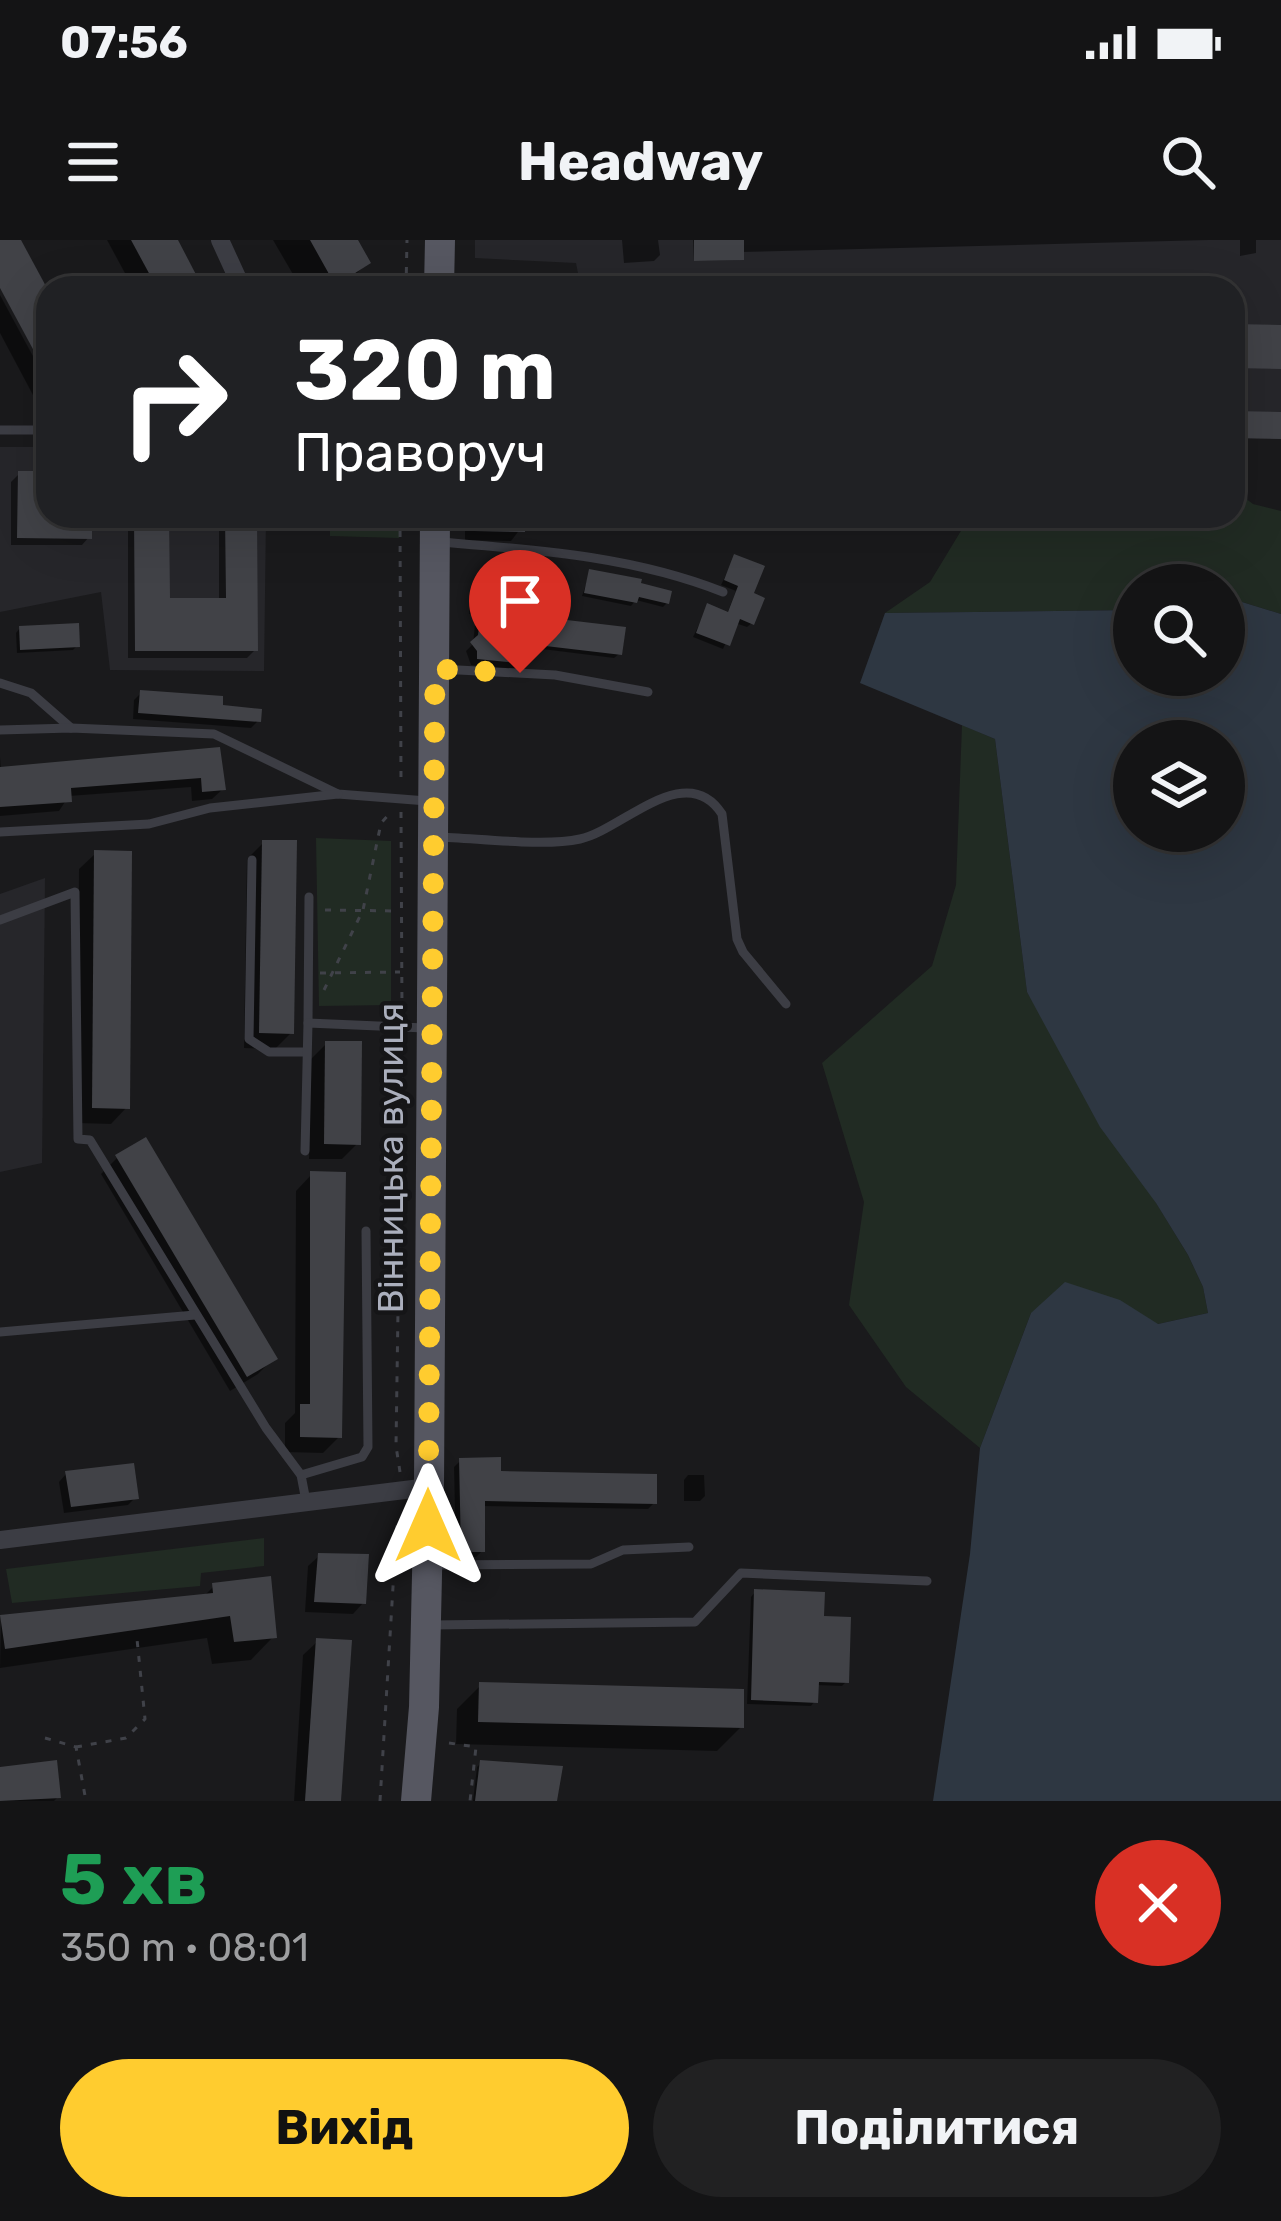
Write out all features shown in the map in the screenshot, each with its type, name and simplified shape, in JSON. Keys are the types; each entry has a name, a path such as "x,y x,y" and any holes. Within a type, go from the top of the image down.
{"main road":[{"path":"439,276 440,240"},
{"name":"Вінницька вулиця","path":"416,1801 424,1707 428,1487 417,1028 431,837 435,529"}],"street":[{"path":"220,240 238,276"},
{"path":"239,276 241,240"},
{"path":"0,1540 428,1487"}],"lane":[{"path":"0,430 36,430"},
{"path":"435,529 662,569 723,592"},
{"path":"435,669 555,674 648,692"},
{"path":"0,683 31,693 71,728"},
{"path":"0,730 214,734 338,794"},
{"path":"431,837 579,840 648,804 686,792 699,794 722,814 742,952 786,1004"},
{"path":"0,832 149,824 210,808 338,794 432,801"},
{"path":"252,860 249,1039 269,1052 305,1052"},
{"path":"0,920 75,892 78,1138 90,1140 266,1428 301,1475 307,1503"},
{"path":"305,1151 309,897"},
{"path":"308,1018 417,1028"},
{"path":"301,1475 362,1457 368,1447 366,1231"},
{"path":"0,1332 195,1315"},
{"path":"427,1565 591,1564 623,1550 689,1547"},
{"path":"426,1625 695,1622 741,1573 927,1581"}],"path":[{"path":"406,276 407,240"},
{"path":"400,528 402,971 417,1028 396,1446 400,1472"},
{"path":"308,1018 363,910 381,823 401,800"},
{"path":"309,909 402,911"},
{"path":"308,973 402,971"},
{"path":"380,1801 397,1521"},
{"path":"45,1738 76,1747 126,1738 145,1719 137,1639"},
{"path":"438,1742 476,1747 470,1801"},
{"path":"76,1747 86,1801"}],"shaded area":[{"path":"475,240 1281,240 1281,439 1245,438 1245,276 579,276 576,263 475,258"},
{"path":"0,447 36,447 36,528 266,528 264,671 110,670 101,592 0,612"},
{"path":"1245,498 1281,511 1281,614 1245,603 1245,564 1113,564 1113,610 885,613 930,582 963,528 1245,528"},
{"path":"330,528 399,528 399,538 330,536"},
{"path":"962,725 995,739 1027,992 1188,1255 1203,1287 1208,1313 1158,1324 1031,1313 980,1448 906,1387 849,1305 864,1202 822,1063 932,966 956,885"},
{"path":"316,838 391,841 391,1005 319,1006"},
{"path":"45,878 42,1163 0,1172 0,894"},
{"path":"264,1538 264,1566 201,1573 200,1586 12,1603 6,1569"}],"water":[{"path":"1245,603 1281,614 1281,1801 933,1801 970,1554 980,1448 1031,1313 1065,1282 1120,1300 1158,1324 1208,1313 1203,1287 1188,1255 1100,1127 1027,992 995,739 860,683 885,613 1113,610 1113,696 1245,696"}],"building":[{"path":"0,240 21,240 40,276 36,276 36,355 0,288"},
{"path":"131,240 178,240 197,276 150,276"},
{"path":"310,240 358,240 371,263 353,276 326,276 329,274"},
{"path":"694,240 744,240 744,260 694,261"},
{"path":"1245,324 1281,325 1281,369 1245,368"},
{"path":"1245,411 1281,412 1281,439 1245,438"},
{"path":"18,471 36,471 36,528 92,528 92,539 17,538"},
{"path":"134,528 169,528 170,598 226,598 225,528 257,528 258,651 135,651"},
{"path":"474,528 525,528 525,532"},
{"path":"734,554 765,566 754,593 765,598 754,625 740,619 730,646 696,633 707,603 728,612 738,586 724,580"},
{"path":"589,569 642,579 641,583 672,591 669,604 584,593"},
{"path":"476,584 507,586 503,630 529,633 526,664 477,659 470,642 478,635 481,609 474,608"},
{"path":"539,620 626,627 622,655 537,645"},
{"path":"79,623 80,647 20,650 19,626"},
{"path":"140,690 223,696 223,705 262,709 261,722 138,713"},
{"path":"220,747 226,790 202,792 201,778 71,788 72,802 0,807 0,767"},
{"path":"262,840 297,840 294,1034 259,1033"},
{"path":"94,850 132,851 130,1109 92,1108"},
{"path":"325,1041 362,1041 361,1145 324,1144"},
{"path":"146,1137 278,1359 247,1377 115,1155"},
{"path":"310,1171 346,1172 342,1438 300,1437 300,1404 310,1404"},
{"path":"501,1457 501,1471 657,1474 657,1504 485,1501 485,1552 461,1552 459,1458"},
{"path":"134,1463 139,1499 71,1507 65,1471"},
{"path":"318,1553 369,1554 366,1604 314,1602"},
{"path":"271,1576 277,1638 234,1642 230,1616 5,1649 0,1615 213,1593 212,1583"},
{"path":"754,1589 825,1592 824,1616 851,1617 849,1683 819,1682 818,1703 751,1700"},
{"path":"316,1638 352,1640 341,1801 305,1801"},
{"path":"479,1682 744,1689 744,1728 478,1722"},
{"path":"57,1760 61,1798 0,1801 0,1767"},
{"path":"480,1760 563,1766 557,1801 475,1801"}],"route":[{"path":"428,1526 435,669 520,673"}]}
